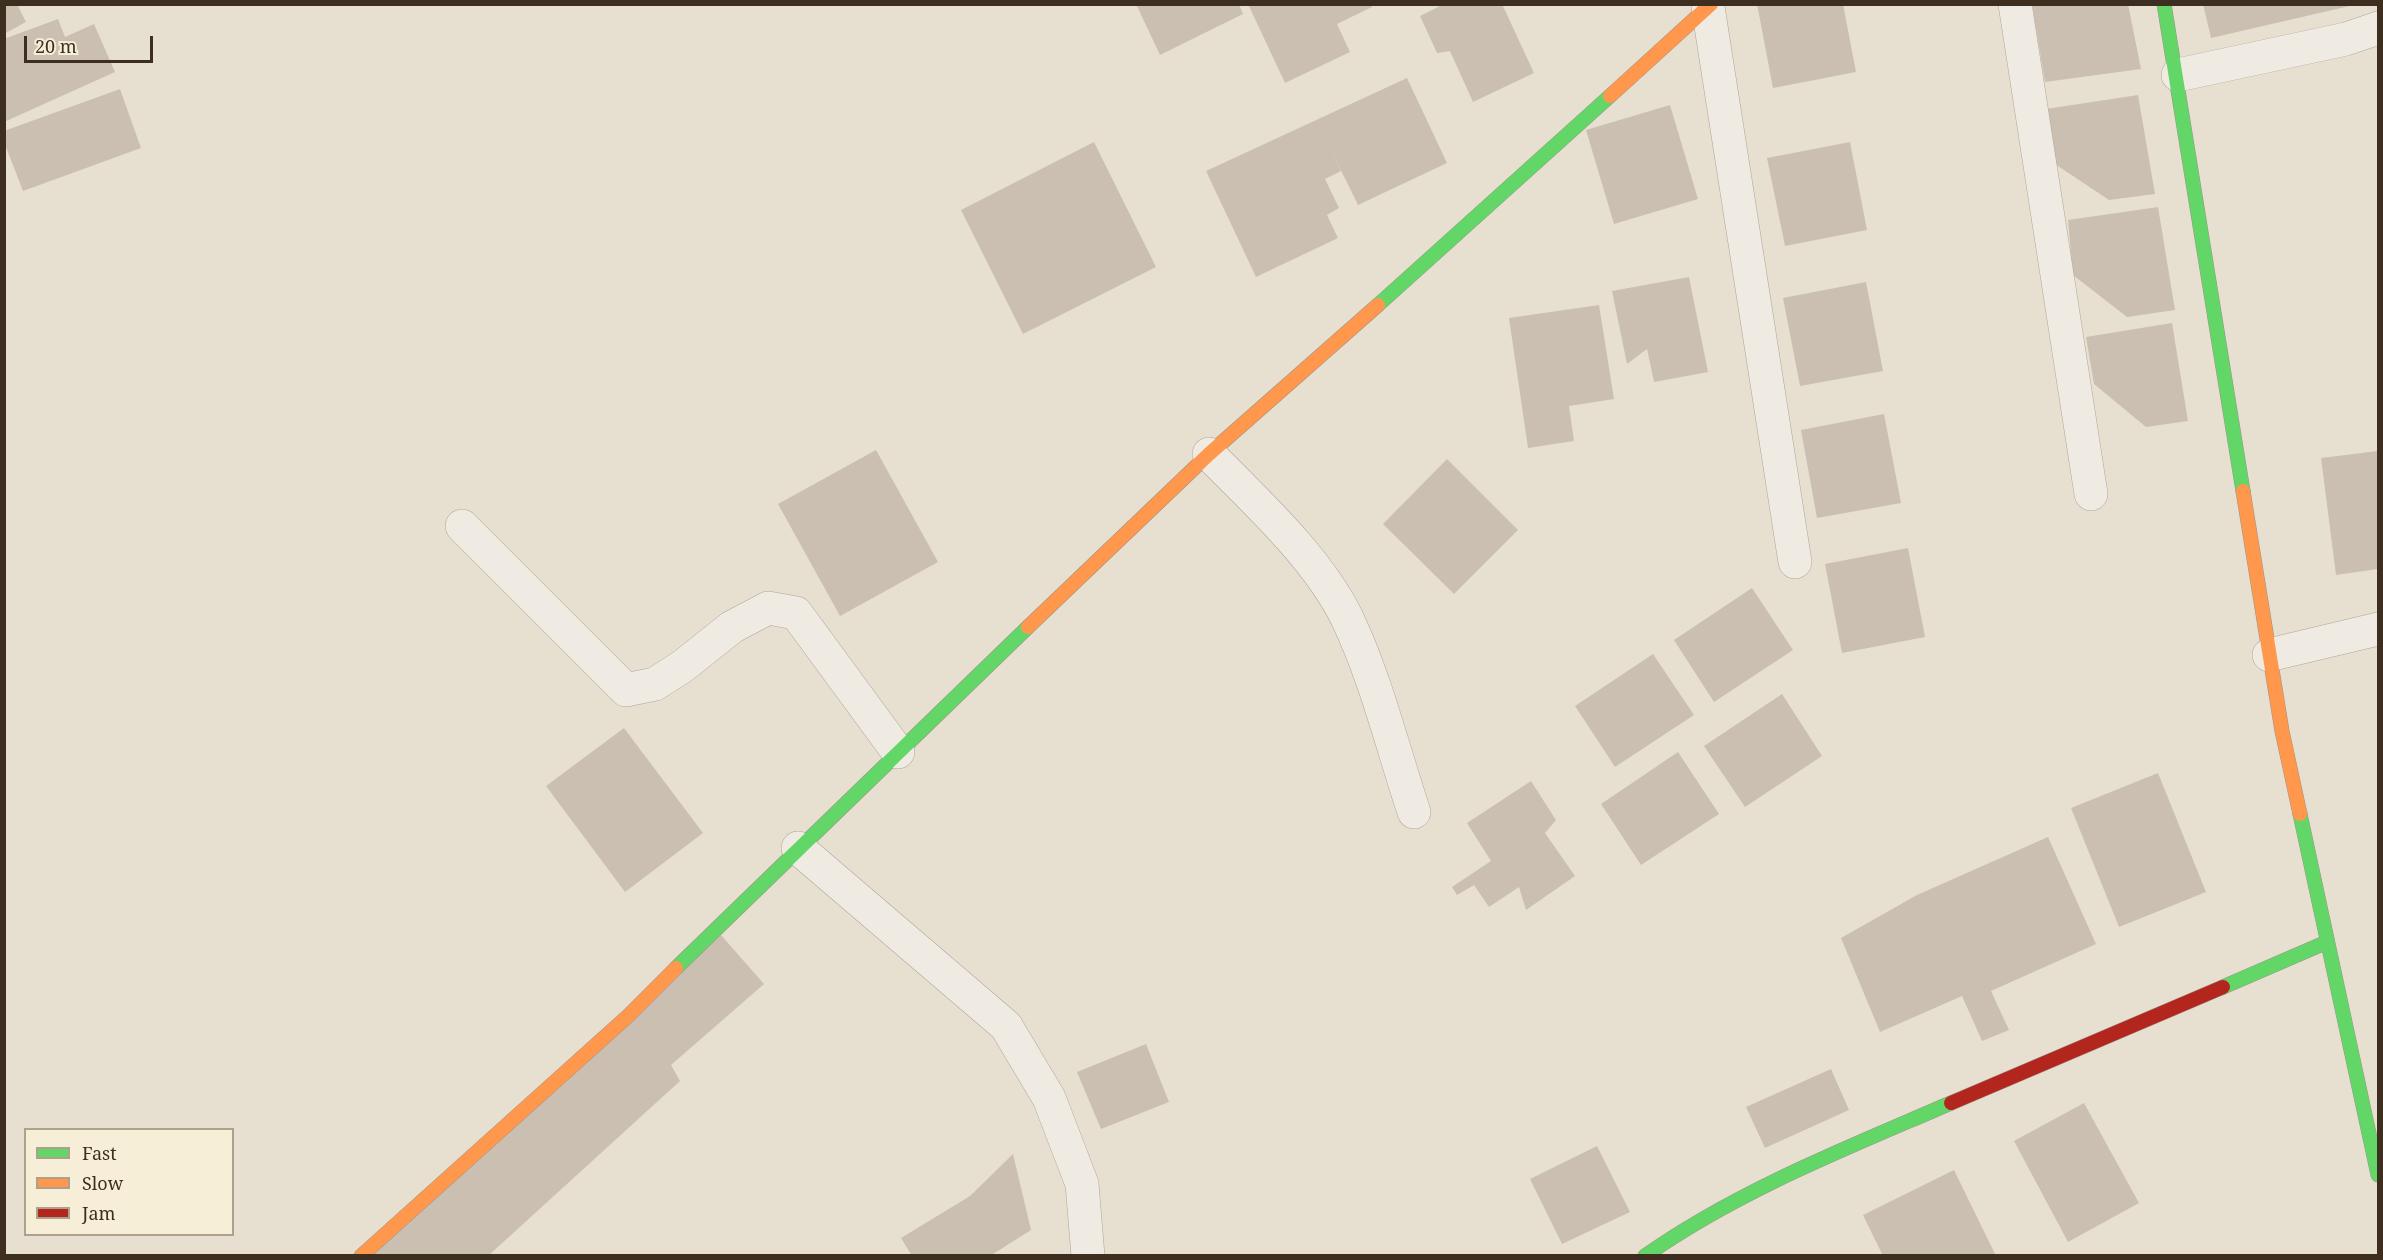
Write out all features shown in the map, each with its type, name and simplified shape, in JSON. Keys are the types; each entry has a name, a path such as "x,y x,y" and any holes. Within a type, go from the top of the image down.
{"street":[{"path":"2015,4 2091,494"},
{"path":"2164,4 2178,75 2282,731 2379,1175"},
{"path":"361,1256 628,1016 798,848 1209,454 1484,211 1710,6"},
{"path":"1710,6 1795,562"},
{"path":"2178,75 2378,32"},
{"path":"1209,454 1287,534 1347,617 1363,658 1414,812"},
{"path":"462,526 626,690 655,684 683,666 732,627 768,608 796,613 898,752"},
{"path":"2269,655 2379,628"},
{"path":"798,848 1006,1026 1048,1098 1082,1184 1088,1256"},
{"path":"1645,1256 1686,1227 1841,1150 2327,942"}],"building":[{"path":"4,4 17,4 26,22 4,34"},
{"path":"1136,4 1239,4 1243,14 1160,55"},
{"path":"1248,4 1371,4 1372,7 1337,24 1350,52 1285,83"},
{"path":"1444,4 1502,4 1534,73 1473,102 1450,51 1437,53 1420,16"},
{"path":"1757,4 1843,4 1856,72 1773,88"},
{"path":"2032,4 2128,4 2141,69 2045,82"},
{"path":"2203,4 2353,4 2354,5 2211,38"},
{"path":"58,19 65,37 94,24 115,72 4,122 4,39"},
{"path":"1407,78 1447,163 1358,205 1331,150 1341,171 1325,179 1339,208 1327,215 1338,238 1256,277 1206,171"},
{"path":"120,89 141,148 23,191 4,142 4,131"},
{"path":"2138,95 2155,194 2109,200 2055,164 2046,109"},
{"path":"1670,105 1698,199 1614,224 1586,130"},
{"path":"1094,142 1156,267 1023,334 961,210"},
{"path":"1850,142 1867,230 1785,246 1767,158"},
{"path":"2158,207 2175,310 2127,317 2073,275 2068,220"},
{"path":"1689,277 1708,372 1654,382 1647,349 1627,364 1612,291"},
{"path":"1866,282 1883,371 1800,386 1783,298"},
{"path":"1599,305 1614,399 1569,406 1574,441 1528,448 1509,318"},
{"path":"2172,323 2188,421 2146,427 2094,384 2086,337"},
{"path":"1884,414 1901,503 1817,518 1801,430"},
{"path":"876,450 938,562 840,616 778,504"},
{"path":"2378,451 2378,569 2336,575 2321,458"},
{"path":"1447,459 1518,530 1454,594 1383,524"},
{"path":"1908,548 1925,637 1842,653 1825,564"},
{"path":"1752,588 1793,650 1714,702 1674,640"},
{"path":"1653,654 1694,715 1615,767 1575,706"},
{"path":"1782,694 1822,756 1745,807 1704,746"},
{"path":"624,728 703,833 625,892 546,786"},
{"path":"1678,752 1719,814 1641,865 1601,804"},
{"path":"2158,773 2206,892 2119,927 2071,808"},
{"path":"1531,781 1556,820 1545,833 1575,876 1526,910 1519,887 1489,907 1474,885 1457,895 1452,887 1491,861 1467,823"},
{"path":"2048,837 2096,944 1991,991 2009,1030 1982,1041 1962,996 1880,1032 1841,938 1917,895"},
{"path":"721,935 764,984 671,1065 680,1081 488,1256 361,1256"},
{"path":"1146,1044 1169,1102 1101,1129 1077,1072"},
{"path":"1831,1069 1849,1110 1765,1148 1746,1107"},
{"path":"2084,1103 2139,1203 2068,1242 2014,1141"},
{"path":"1597,1146 1630,1212 1562,1244 1530,1179"},
{"path":"1013,1154 1031,1230 990,1256 912,1256 901,1238 970,1196"},
{"path":"1954,1170 1996,1256 1883,1256 1863,1215"}],"traffic: fast":[{"path":"2164,4 2243,491"},
{"path":"1378,305 1610,96"},
{"path":"676,968 1028,627"},
{"path":"2300,814 2378,1175"},
{"path":"2223,987 2327,942"},
{"path":"1645,1256 1717,1211 1755,1191 1833,1154 1951,1103"}],"traffic: slow":[{"path":"1610,96 1711,4"},
{"path":"1028,627 1209,454 1378,305"},
{"path":"2243,491 2282,731 2300,814"},
{"path":"361,1256 628,1016 676,968"}],"traffic: jam":[{"path":"1951,1103 2223,987"}]}
